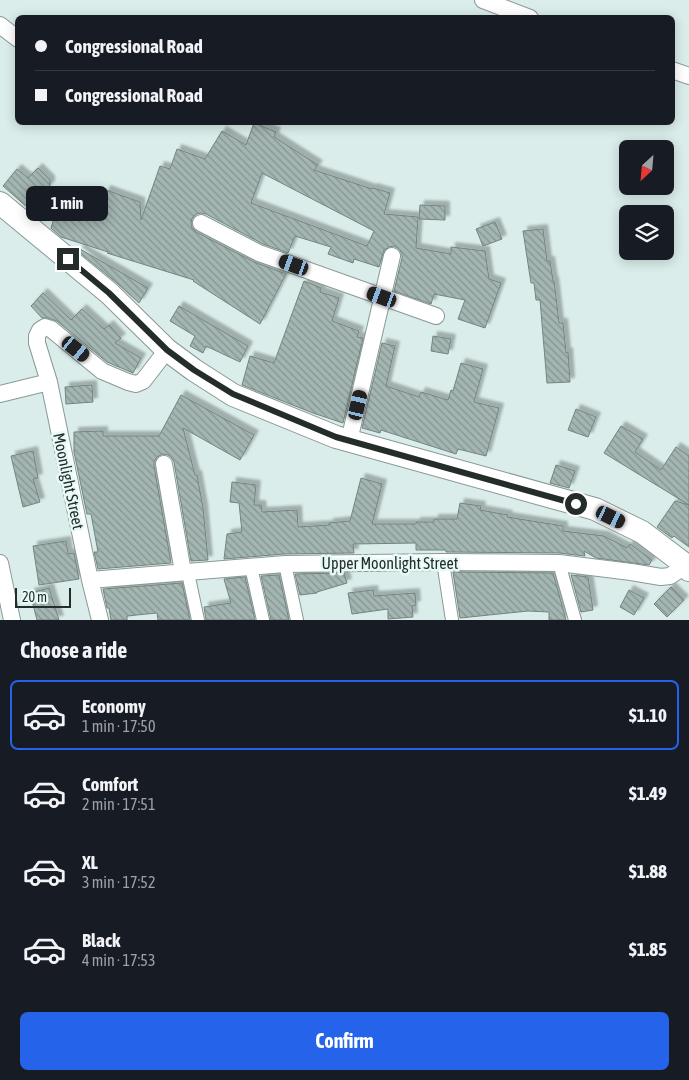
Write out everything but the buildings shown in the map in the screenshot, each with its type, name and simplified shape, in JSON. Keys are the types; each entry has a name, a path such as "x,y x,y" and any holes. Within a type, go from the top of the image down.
{"main road":[{"path":"0,203 109,293 167,350 194,370 233,394 336,437 595,510 642,532 686,566"}],"street":[{"path":"483,0 522,15"},
{"path":"0,25 15,37"},
{"path":"675,71 689,76"},
{"path":"201,223 258,253 436,316"},
{"path":"349,441 392,256"},
{"name":"Moonlight Street","path":"100,620 48,382 37,343 37,336 40,330 45,327 51,329 102,371 136,384 143,381 167,350"},
{"path":"0,394 48,382"},
{"path":"164,464 186,572 198,620"},
{"path":"443,562 452,620"},
{"path":"0,563 12,620"},
{"path":"559,563 575,620"},
{"name":"Upper Moonlight Street","path":"90,580 285,564 559,563 631,572 661,578 670,576 686,566"},
{"path":"285,564 297,620"},
{"path":"251,567 263,620"}],"route":[{"path":"68,259 109,293 167,350 194,370 233,394 336,437 576,504"}]}
